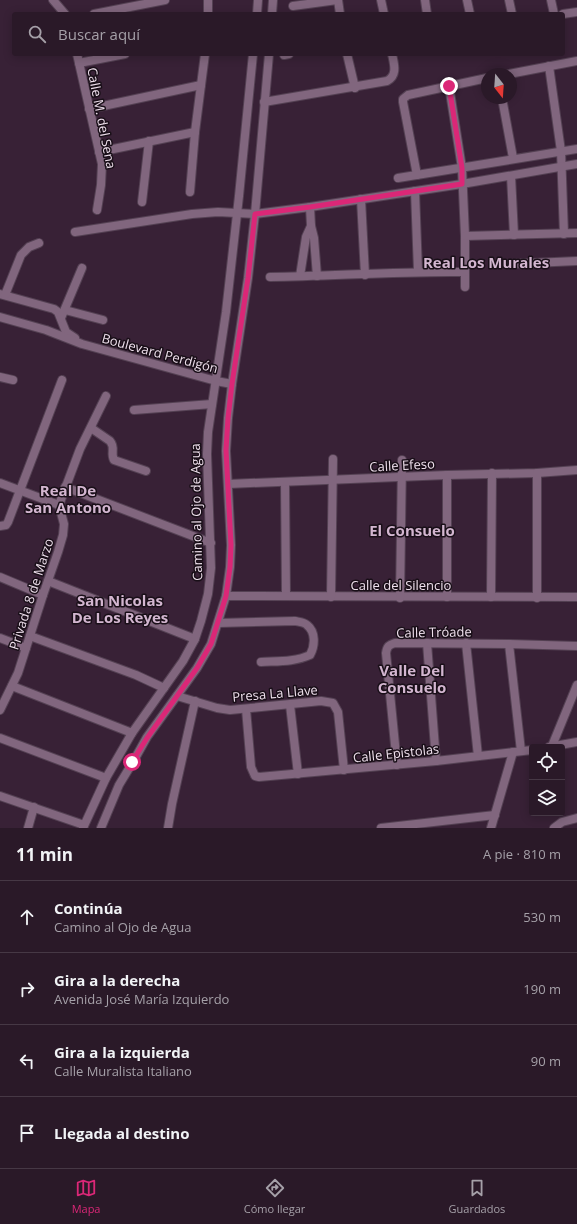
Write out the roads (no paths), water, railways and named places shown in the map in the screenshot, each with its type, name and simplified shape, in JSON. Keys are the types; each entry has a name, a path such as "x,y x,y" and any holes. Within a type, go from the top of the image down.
{"street":[{"path":"53,0 63,12"},
{"path":"104,12 165,0"},
{"path":"208,0 208,12"},
{"path":"257,12 258,0"},
{"path":"272,12 273,0"},
{"path":"293,6 337,0 340,12"},
{"path":"381,0 384,12"},
{"path":"425,0 427,12"},
{"path":"467,0 470,12"},
{"path":"509,0 512,12"},
{"path":"551,0 554,12"},
{"path":"565,14 577,12"},
{"name":"Calle M. del Sena","path":"77,56 102,164 97,210"},
{"path":"79,63 116,56"},
{"path":"190,192 195,132 205,56"},
{"name":"Camino al Ojo de Agua","path":"84,827 106,778 132,733 183,661 202,622 208,594 211,568 207,454 208,432 216,381 237,212 254,56"},
{"path":"101,828 119,785 147,738 197,668 211,644 226,596 231,545 226,450 228,418 248,278 269,56"},
{"path":"348,56 355,88"},
{"path":"264,102 355,88 387,81 391,79 395,71 392,56"},
{"path":"517,72 577,61"},
{"path":"549,66 562,151 564,234"},
{"path":"417,175 403,102 405,97 481,79"},
{"path":"89,109 201,86"},
{"path":"449,86 462,168 465,236 465,287"},
{"path":"503,104 513,158"},
{"path":"99,152 195,132"},
{"path":"142,202 149,141"},
{"path":"398,178 513,158 577,149"},
{"path":"75,232 192,214 218,212 255,214 310,207 462,184 577,164"},
{"path":"511,176 514,235"},
{"path":"414,191 418,271"},
{"path":"361,199 365,275"},
{"path":"310,207 318,276"},
{"path":"300,276 306,237 311,226"},
{"path":"465,236 577,233"},
{"path":"3,295 21,255 29,247 39,243"},
{"path":"510,264 577,261"},
{"path":"61,318 82,268"},
{"path":"270,277 365,275 418,271 465,272"},
{"name":"Boulevard Perdigón","path":"3,295 54,309 58,312 66,332 82,344"},
{"path":"65,310 103,320"},
{"name":"Boulevard Perdigón","path":"0,317 46,330 82,344 216,381 232,384"},
{"path":"0,377 13,380"},
{"path":"3,525 19,491 62,380"},
{"path":"0,483 59,506 78,456 106,396"},
{"path":"134,410 212,404"},
{"path":"91,428 110,441 114,448 114,460 146,472"},
{"path":"331,597 333,459"},
{"path":"400,598 402,460"},
{"name":"Calle Efeso","path":"228,484 447,474 537,473 577,470"},
{"path":"492,473 492,597"},
{"path":"537,473 537,598"},
{"path":"447,474 447,597"},
{"path":"285,482 286,596"},
{"path":"65,488 211,543"},
{"name":"Privada 8 de Marzo","path":"0,710 4,695 12,686 26,648 63,535 64,524 59,506"},
{"path":"0,577 43,595"},
{"path":"48,581 195,639"},
{"name":"Calle del Silencio","path":"226,596 400,598 577,597"},
{"path":"218,623 295,621 306,624 313,633 313,647 310,655 297,660 261,662"},
{"path":"30,636 164,688"},
{"path":"0,638 26,648"},
{"path":"427,643 436,762"},
{"path":"466,643 478,756"},
{"name":"Calle Tróade","path":"397,766 386,653 387,647 390,644 466,643 577,646"},
{"path":"491,828 517,752 509,644"},
{"path":"12,686 132,733"},
{"path":"553,744 577,686"},
{"name":"Presa La Llave","path":"177,696 217,708 230,710 321,701 333,703 338,712 344,770"},
{"path":"168,828 195,701"},
{"path":"290,705 298,774"},
{"name":"Calle Epistolas","path":"246,709 251,767 255,776 263,777 397,766 529,750"},
{"path":"0,738 106,778"},
{"path":"564,744 577,742"},
{"path":"0,796 34,807 84,827"},
{"path":"28,828 34,807"},
{"path":"381,828 495,815"},
{"path":"554,828 562,822 577,818"}],"district":[{"name":"Real Los Murales","path":"486,263"},
{"name":"Real De San Antono","path":"68,500"},
{"name":"El Consuelo","path":"412,531"},
{"name":"San Nicolas De Los Reyes","path":"120,610"},
{"name":"Valle Del Consuelo","path":"412,680"}]}
